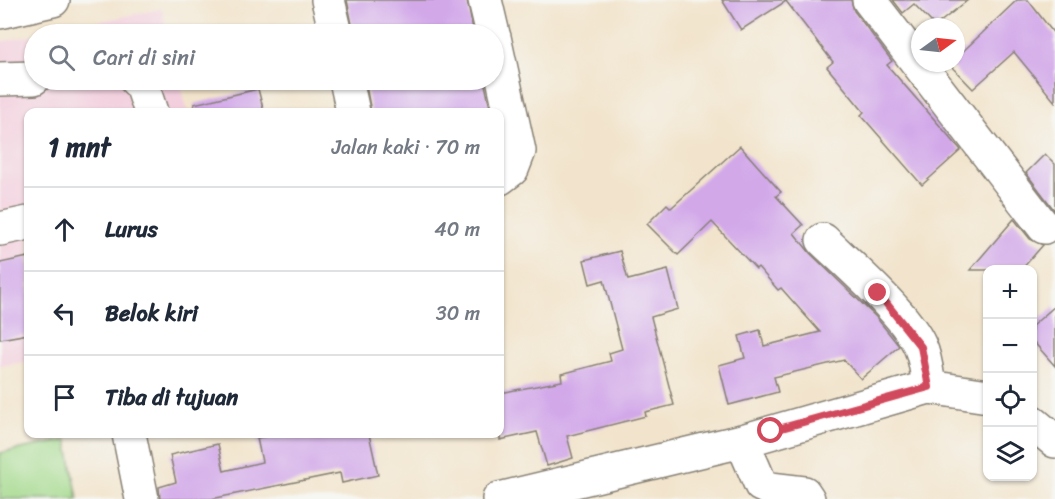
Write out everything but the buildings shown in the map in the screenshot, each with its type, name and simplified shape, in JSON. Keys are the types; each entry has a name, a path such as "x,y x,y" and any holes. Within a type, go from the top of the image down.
{"street":[{"path":"0,12 52,0"},
{"path":"328,0 334,24"},
{"path":"485,0 490,24"},
{"path":"869,0 1044,227"},
{"path":"0,79 24,78"},
{"path":"504,85 519,151 512,169 504,175"},
{"path":"144,90 150,108"},
{"path":"348,90 352,108"},
{"path":"0,229 24,224"},
{"path":"823,240 878,293 914,336 921,347 929,387"},
{"path":"499,499 742,441 929,387 983,395"},
{"path":"1037,426 1055,441"},
{"path":"130,438 142,499"},
{"path":"742,441 761,485 770,489 804,493 808,499"}],"shaded area":[{"path":"161,9 165,24 86,24"},
{"path":"24,37 24,90 182,90 187,108 24,108 24,362 0,366 0,42"}],"green space":[{"path":"67,440 78,499 0,499 0,453"}],"route":[{"path":"771,431 929,387 921,347 878,293"}]}
